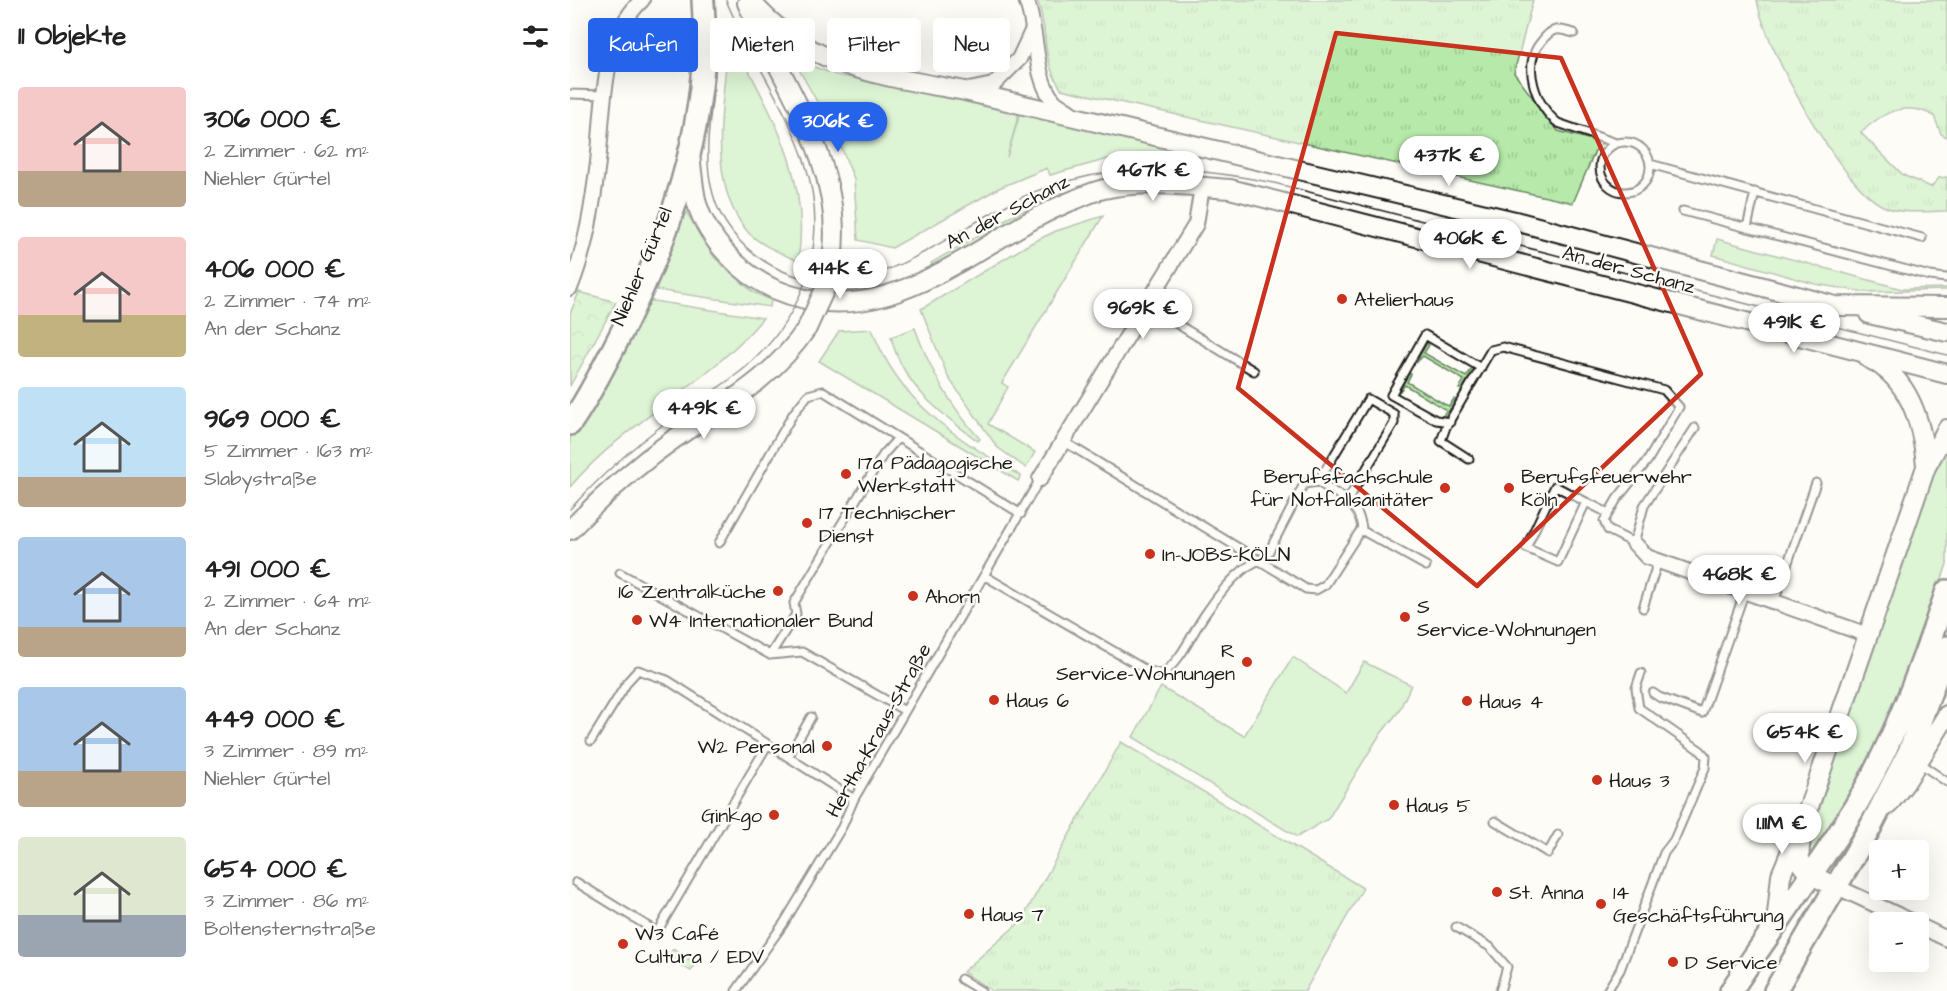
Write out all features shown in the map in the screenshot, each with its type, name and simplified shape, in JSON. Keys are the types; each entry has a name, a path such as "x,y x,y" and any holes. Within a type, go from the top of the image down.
{"main road":[{"name":"Niehler Gürtel","path":"570,424 631,307 668,204 691,102 700,42 697,0"},
{"name":"Niehler Gürtel","path":"570,411 650,274 670,226 702,89 705,32 703,0"},
{"name":"An der Schanz","path":"752,7 807,49 838,63 884,76 965,90 1515,221 1835,306 1947,307"},
{"path":"570,530 635,467 762,380 789,352 807,328 824,291 832,259 834,217 824,167 752,7"},
{"name":"An der Schanz","path":"689,148 697,204 710,231 740,267 767,285 793,297 828,303 870,300 906,291 1055,207 1103,189 1148,184 1202,187 1230,189 1947,374"},
{"path":"1835,306 1947,332"},
{"path":"1853,350 1873,360 1902,386 1923,431 1926,466"},
{"path":"1776,924 1781,875 1804,821 1926,466 1947,429"},
{"path":"1731,991 1811,876 1862,795 1888,746 1914,685 1947,591"},
{"path":"1914,757 1947,647"},
{"path":"1775,991 1835,886 1914,757 1947,715"},
{"path":"1804,821 1800,864 1811,876 1835,886"}],"street":[{"path":"571,282 592,202 604,95 618,38 634,8 642,0"},
{"path":"1026,0 1034,27 1043,80 1053,100 1076,116"},
{"path":"965,90 993,85 1019,59 1034,27"},
{"path":"1040,480 1196,224 1202,187"},
{"path":"1634,543 1647,557 1868,635"},
{"path":"1835,886 1891,912"},
{"path":"1929,930 1947,939"}],"lane":[{"path":"1574,33 1557,29 1549,33 1537,46 1533,57 1531,78 1551,118 1558,123 1616,143 1633,142 1640,146 1646,153 1650,164 1648,176 1640,187 1632,191 1616,190 1603,179 1600,171 1603,154 1616,143"},
{"path":"570,94 604,95"},
{"path":"1650,164 1922,238"},
{"path":"1747,228 1755,192"},
{"path":"1683,211 1930,276 1946,278"},
{"path":"1146,305 1254,372"},
{"path":"1450,422 1436,420 1391,394 1425,335 1481,368"},
{"path":"1469,459 1441,441 1491,350 1503,347 1664,390 1679,406 1648,460 1608,513 1605,521 1608,530 1634,543 1644,506 1695,428"},
{"path":"719,543 793,414 808,395 823,391 1021,513"},
{"path":"1318,482 1368,399 1394,414 1394,423 1347,501"},
{"path":"770,655 796,614 794,603 883,455 898,438"},
{"path":"985,576 1146,670 1162,674 1174,665 1204,615 1226,586 1243,570 1260,560 1267,555 1304,484 1318,482 1358,510 1360,530 1325,585 1316,590 1306,589 1260,560 1063,441"},
{"name":"Hertha-Kraus-Straße","path":"736,991 784,923 842,827 854,799 1040,480"},
{"path":"1774,602 1816,483"},
{"path":"1586,502 1558,562 1526,548 1555,486 1608,513"},
{"path":"1360,530 1426,566"},
{"path":"1642,608 1658,561"},
{"path":"620,573 770,655 801,652 905,711"},
{"path":"1653,693 1659,698 1702,713 1745,591"},
{"path":"591,741 628,681 638,670 667,680 854,799"},
{"path":"1606,991 1620,970 1664,853 1674,840 1705,768 1706,757 1701,751 1639,708 1636,688 1641,673"},
{"path":"788,757 812,717"},
{"path":"576,882 657,932 768,744"},
{"path":"1914,757 1926,770 1947,782"},
{"path":"1495,821 1548,853 1558,835"},
{"path":"1456,927 1490,947 1507,967 1500,991"},
{"path":"961,979 981,991"}],"highlighted area":[{"path":"1336,33 1561,58 1701,374 1477,586 1238,388"}],"green space":[{"path":"1037,0 1533,0 1514,73 1558,131 1603,143 1595,151 1573,203 1061,89 1047,54"},
{"path":"1757,0 1947,0 1947,137 1941,134 1934,116 1914,109 1886,114 1861,133 1903,175 1931,187 1939,178 1947,177 1947,211 1898,211 1883,206 1866,194 1827,145 1807,113 1774,49"},
{"path":"815,67 836,75 913,89 1019,113 1007,157 1020,113 1171,147 1168,154 1108,159 1050,175 1047,168 999,188 892,248 858,240 854,179 837,137 800,72 815,72"},
{"path":"725,72 750,72 776,124 794,176 801,231 798,261 752,236 734,212 726,191 722,169 721,122"},
{"path":"1063,192 1066,198 934,270 931,263 1008,218"},
{"path":"682,205 714,257 753,292 771,300 770,307 649,289"},
{"path":"1103,216 1002,383 1008,387 988,424 1035,452 1026,468 997,447 948,377 921,309 1031,243 1056,231"},
{"path":"1717,239 1902,289 1947,288 1947,290 1864,292 1815,284 1713,255"},
{"path":"579,292 616,302 570,386 570,314"},
{"path":"647,300 763,318 741,342 692,384 616,442 570,487 570,431"},
{"path":"915,328 942,387 959,414 980,439 978,441 924,396 904,370 891,337"},
{"path":"872,329 883,355 897,378 914,398 932,416 974,448 1021,476 1018,481 819,361 839,331"},
{"path":"1427,343 1429,345 1424,353 1466,377 1471,370 1473,371 1462,389 1459,389 1464,380 1423,356 1416,363"},
{"path":"1409,373 1411,374 1407,382 1444,404 1449,406 1454,399 1456,400 1444,418 1442,418 1446,410 1405,385 1399,392"},
{"path":"1947,439 1947,564 1906,682 1851,800 1812,856 1808,847 1840,742 1939,452"},
{"path":"1293,657 1346,693 1364,662 1411,685 1399,711 1379,736 1328,819 1297,837 1133,737 1161,687 1244,736"},
{"path":"1121,742 1363,888 1305,991 992,991 963,972 1021,921"},
{"path":"673,949 695,963 691,971 668,958"}],"tram line":[{"path":"714,0 716,58 708,136 708,165 713,194 726,223 747,248 764,261 796,276 827,281 858,279 887,270 916,256 1017,200 1042,189 1095,175 1146,169 1171,169 1222,174 1274,183 1947,355"},
{"path":"570,509 639,443 746,367 767,346 784,324 798,300 807,274 813,248 815,220 812,192 805,163 788,121 726,0"}],"place":[{"name":"Atelierhaus","path":"1342,299"},
{"name":"17a Pädagogische Werkstatt","path":"846,474"},
{"name":"Berufsfachschule für Notfallsanitäter","path":"1445,488"},
{"name":"Berufsfeuerwehr Köln","path":"1509,488"},
{"name":"17 Technischer Dienst","path":"807,523"},
{"name":"In-JOBS-KÖLN","path":"1150,554"},
{"name":"16 Zentralküche","path":"778,591"},
{"name":"Ahorn","path":"913,596"},
{"name":"S Service-Wohnungen","path":"1405,617"},
{"name":"W4 Internationaler Bund","path":"637,620"},
{"name":"R Service-Wohnungen","path":"1247,662"},
{"name":"Haus 6","path":"994,700"},
{"name":"Haus 4","path":"1467,701"},
{"name":"W2 Personal","path":"827,746"},
{"name":"Haus 3","path":"1597,780"},
{"name":"Haus 5","path":"1394,805"},
{"name":"Ginkgo","path":"774,815"},
{"name":"St. Anna","path":"1497,892"},
{"name":"14 Geschäftsführung","path":"1601,904"},
{"name":"Haus 7","path":"969,914"},
{"name":"W3 Café Cultura / EDV","path":"623,944"},
{"name":"D Service","path":"1673,962"}]}
